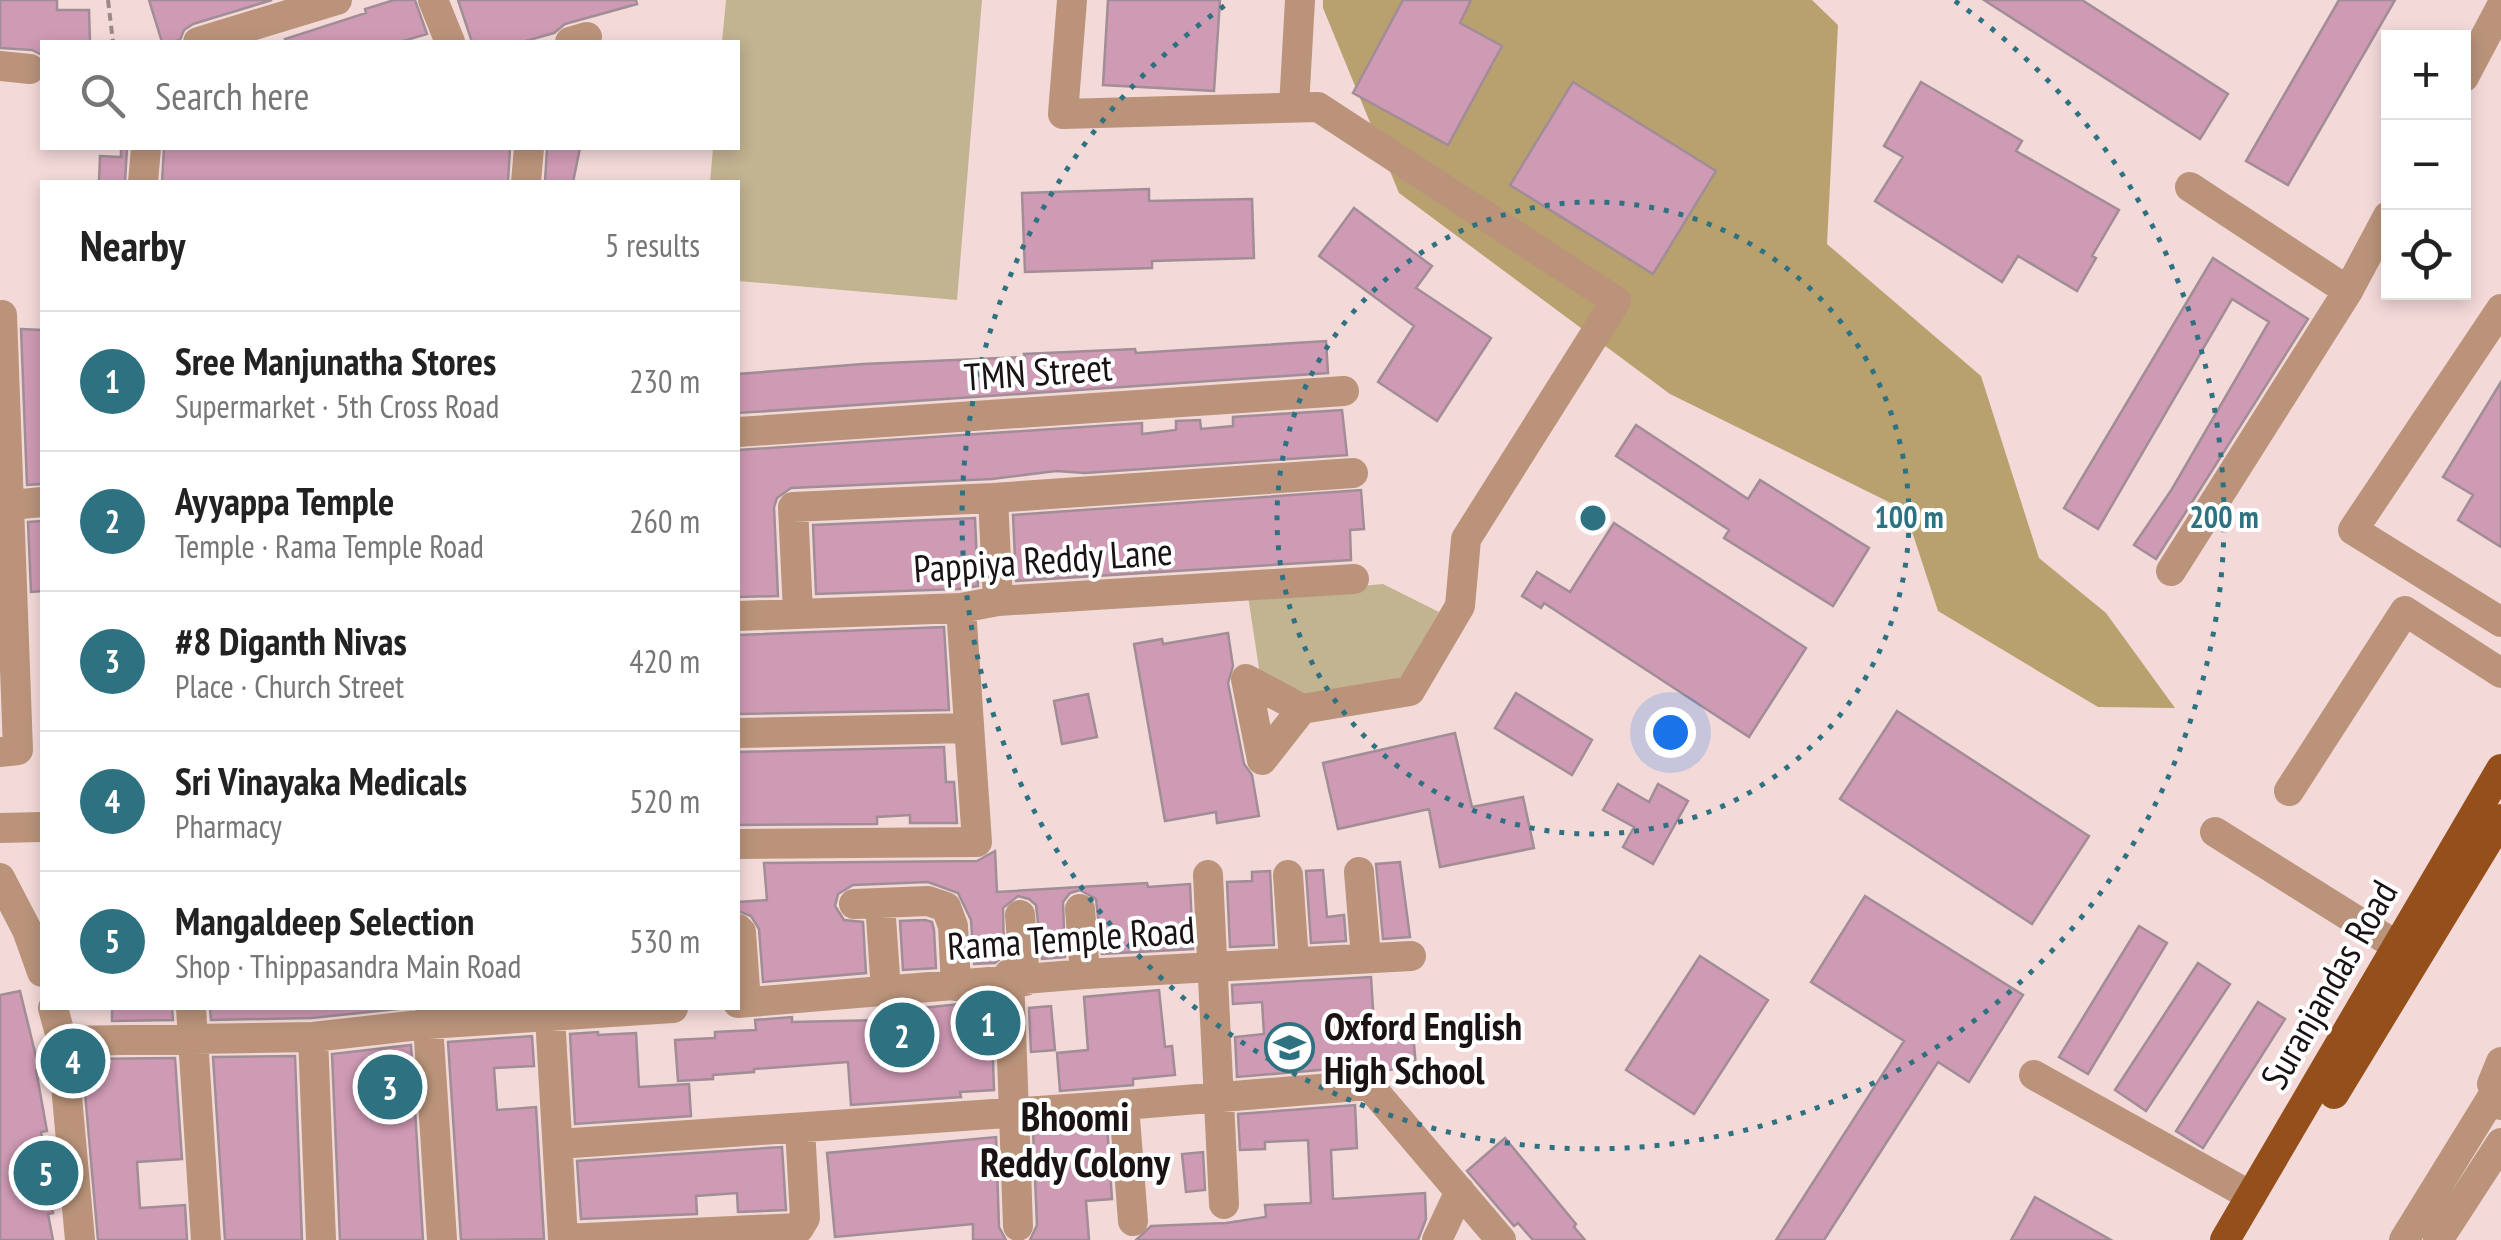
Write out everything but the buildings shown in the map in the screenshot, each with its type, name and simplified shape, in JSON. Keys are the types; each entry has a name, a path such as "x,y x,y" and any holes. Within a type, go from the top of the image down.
{"main road":[{"name":"Suranjandas Road","path":"2225,1240 2501,769"},
{"name":"Suranjandas Road","path":"2244,1240 2501,819"}],"street":[{"path":"205,40 337,0"},
{"path":"433,0 449,40"},
{"path":"1072,0 1063,114 1318,107 1616,301 1466,538 1460,606 1410,691 1302,709"},
{"path":"1294,107 1300,0"},
{"path":"2471,63 2501,7"},
{"path":"143,180 146,150"},
{"path":"526,180 529,150"},
{"path":"2190,188 2348,292"},
{"path":"2172,571 2348,292 2381,229"},
{"path":"2501,309 2353,530 2501,622"},
{"path":"2,314 9,751"},
{"name":"TMN Street","path":"740,432 1344,390"},
{"path":"798,612 793,507 993,498 1353,473"},
{"path":"993,498 998,601"},
{"path":"4,506 40,502"},
{"name":"Pappiya Reddy Lane","path":"740,616 961,608 998,601 1354,579"},
{"path":"740,844 977,842 961,608"},
{"path":"2289,792 2405,611 2501,674"},
{"path":"740,733 969,728"},
{"path":"0,828 40,827"},
{"path":"2215,832 2397,946"},
{"path":"1359,872 1366,958"},
{"path":"1208,875 1224,1204"},
{"path":"1288,875 1294,962"},
{"path":"0,878 14,935 40,969"},
{"path":"928,901 946,907 953,926 998,978 867,903 928,901"},
{"path":"998,978 1080,909"},
{"path":"1018,1226 1012,1113 998,978 1020,915"},
{"path":"740,931 741,999"},
{"name":"Rama Temple Road","path":"741,999 998,978 1411,956"},
{"path":"54,1010 62,1040 80,1240"},
{"path":"191,1010 206,1240"},
{"path":"62,1040 313,1037 429,1016 550,1017 646,1010"},
{"path":"429,1016 442,1240"},
{"path":"550,1017 562,1239 799,1228 806,1218 800,1128"},
{"path":"313,1037 321,1240"},
{"path":"2404,1240 2498,1100 2494,1074 2501,1062"},
{"path":"2034,1075 2251,1196"},
{"path":"558,1144 1124,1106 1369,1085 1501,1240"},
{"path":"1124,1106 1133,1221"},
{"path":"2438,1240 2501,1143"},
{"path":"1437,1240 1460,1191"}],"path":[{"path":"108,0 113,40"}],"shaded area":[{"path":"726,0 982,0 957,300 740,281 740,180 710,180 713,150 740,150 740,40 722,40"},
{"path":"1323,0 1812,0 1838,25 1827,244 1981,376 2039,558 2106,613 2175,708 2098,707 1938,611 1905,510 1670,394 1399,193"},
{"path":"1383,584 1439,612 1400,680 1311,696 1260,675 1248,596"}],"place":[{"name":"Sree Manjunatha Stores","path":"988,1023"},
{"name":"Ayyappa Temple","path":"902,1035"},
{"name":"Oxford English High School","path":"1289,1047"},
{"name":"Sri Vinayaka Medicals","path":"73,1061"},
{"name":"#8 Diganth Nivas","path":"390,1087"},
{"name":"Mangaldeep Selection","path":"46,1173"}],"district":[{"name":"Bhoomi Reddy Colony","path":"1075,1139"}]}
